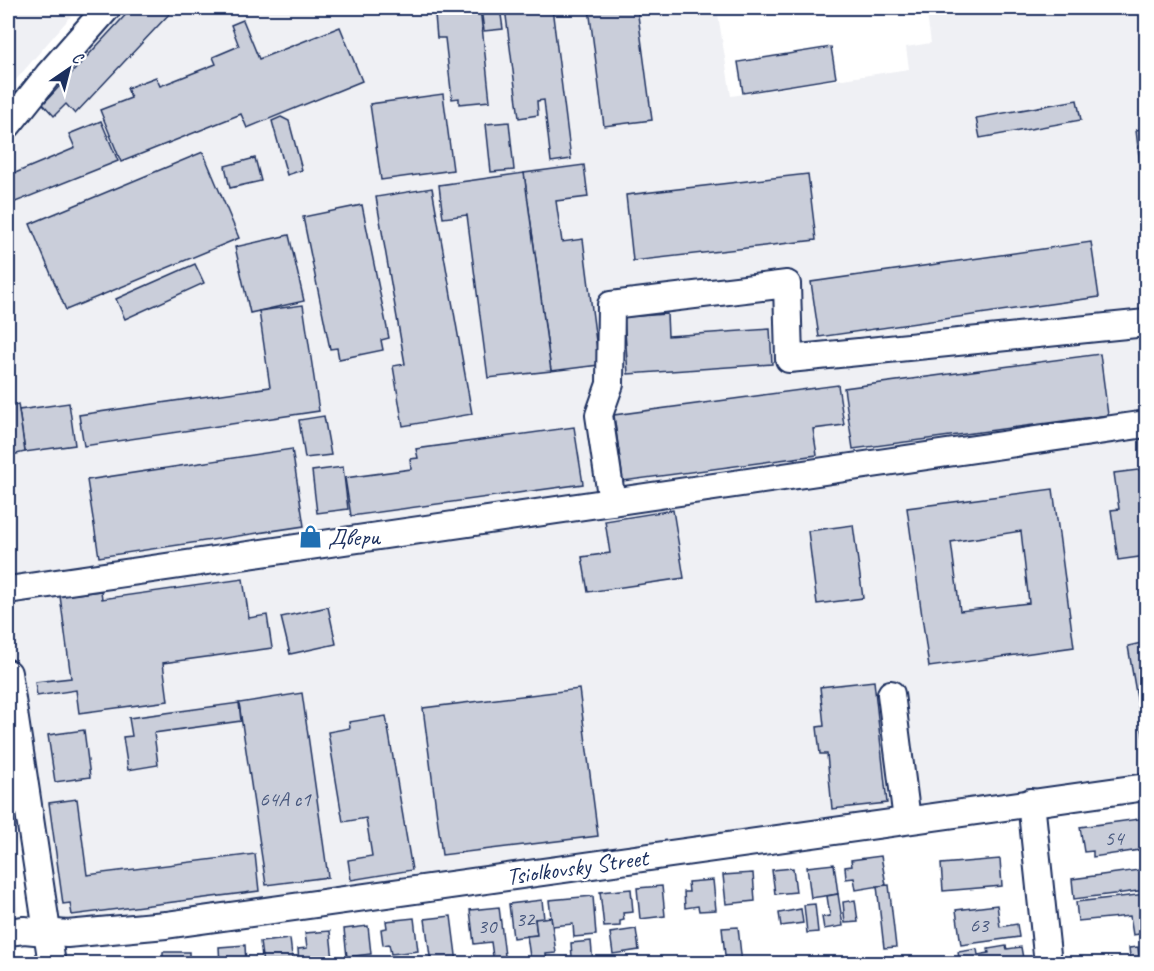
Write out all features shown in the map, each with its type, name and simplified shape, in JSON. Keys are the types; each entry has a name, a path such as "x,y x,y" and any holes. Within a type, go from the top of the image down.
{"street":[{"path":"8,125 107,8"},
{"path":"612,502 599,415 610,384 611,305 787,284 789,359 1146,322"},
{"path":"8,590 1146,424"},
{"path":"8,673 52,963"},
{"path":"891,694 907,820"},
{"name":"Tsiolkovsky Street","path":"8,932 24,930 67,934 166,925 1146,786"},
{"path":"1031,802 1048,963"}],"shaded area":[{"path":"8,8 78,8 8,89"},
{"path":"107,8 717,8 731,96 909,69 906,47 931,43 926,8 1146,8 1146,787 48,933 8,673 8,125"},
{"path":"8,828 18,913 8,914"}],"building":[{"path":"132,8 172,8 172,11 75,114 66,104 54,116 43,104"},
{"path":"446,8 480,8 490,101 459,104 459,98 452,99 445,38 437,38 435,15 447,14"},
{"path":"481,8 500,8 503,29 484,31"},
{"path":"505,8 552,8 571,159 551,162 544,100 537,101 538,115 519,118"},
{"path":"589,8 637,8 652,120 604,126"},
{"path":"243,20 259,59 340,27 362,81 247,128 241,114 121,162 100,110 131,98 127,88 156,77 160,86 216,64 213,57 239,46 231,25"},
{"path":"831,47 836,78 743,93 738,62"},
{"path":"443,94 453,170 381,180 370,104"},
{"path":"1077,100 1081,120 980,138 976,118"},
{"path":"281,117 289,121 302,170 287,175 272,121"},
{"path":"101,121 118,161 8,205 8,176 75,148 69,134"},
{"path":"509,122 514,170 491,172 486,124"},
{"path":"1146,128 1146,219 1136,130"},
{"path":"203,152 239,238 66,310 30,224"},
{"path":"255,158 261,181 230,188 225,166"},
{"path":"584,165 588,197 556,201 562,242 583,239 599,365 551,371 524,173"},
{"path":"524,173 551,371 488,378 467,215 443,218 439,185"},
{"path":"808,174 816,240 633,261 626,195"},
{"path":"432,188 472,414 403,426 393,366 405,364 376,197"},
{"path":"362,205 389,338 381,340 383,350 339,359 337,348 330,349 303,217"},
{"path":"289,235 304,301 250,313 235,247"},
{"path":"1091,242 1099,297 819,337 811,282"},
{"path":"195,264 204,283 125,319 116,299"},
{"path":"303,305 319,411 84,446 79,415 270,387 259,311"},
{"path":"667,314 668,336 770,329 772,364 628,374 624,317"},
{"path":"1100,354 1108,415 853,449 844,388"},
{"path":"838,385 844,425 813,429 817,455 623,481 614,415"},
{"path":"69,403 75,445 25,452 19,410"},
{"path":"18,404 25,452 8,456 8,408"},
{"path":"324,416 331,455 305,458 299,420"},
{"path":"574,427 583,484 351,516 345,478 411,469 410,459 418,458 416,449"},
{"path":"292,449 304,526 99,557 87,480"},
{"path":"343,467 348,509 317,513 312,471"},
{"path":"1146,469 1146,556 1118,560 1111,510 1119,509 1114,473"},
{"path":"1053,489 1074,647 929,667 907,508","holes":["1021,531 1029,603 960,611 951,542"]},
{"path":"673,510 684,578 588,592 582,557 610,553 605,521"},
{"path":"853,525 863,598 817,604 808,531"},
{"path":"243,579 249,618 267,615 272,648 163,663 168,701 79,713 76,690 37,696 35,682 71,678 60,596 101,591 102,599"},
{"path":"328,607 336,644 290,654 281,617"},
{"path":"1146,642 1146,751 1128,646"},
{"path":"874,681 887,803 832,809 827,754 820,754 817,727 824,726 820,687"},
{"path":"579,689 598,836 442,855 423,708"},
{"path":"302,693 328,877 266,885 239,703"},
{"path":"239,703 241,721 154,733 158,765 128,770 123,737 132,736 129,718"},
{"path":"386,716 412,870 351,880 348,860 372,856 366,818 343,822 328,732 350,728 349,722"},
{"path":"84,730 90,777 55,782 48,735"},
{"path":"77,799 87,875 255,854 259,891 72,915 70,903 63,904 49,803"},
{"path":"1146,818 1146,849 1093,857 1093,851 1084,852 1080,827"},
{"path":"881,856 886,885 856,890 854,878 846,879 845,867 852,866 851,860"},
{"path":"1000,859 1002,886 943,891 941,864"},
{"path":"834,864 838,894 811,898 807,867"},
{"path":"793,868 796,892 775,894 772,870"},
{"path":"1146,869 1146,890 1074,899 1072,879"},
{"path":"753,873 755,901 726,904 723,875"},
{"path":"713,880 716,910 699,911 698,906 685,908 684,892 689,892 688,882"},
{"path":"889,885 896,947 884,948 877,886"},
{"path":"662,886 665,916 640,919 637,888"},
{"path":"631,889 633,912 623,913 624,920 620,921 620,926 604,927 600,892"},
{"path":"838,894 843,926 824,929 822,917 830,916 827,896"},
{"path":"1146,894 1146,933 1133,935 1130,916 1078,921 1076,902"},
{"path":"593,896 596,935 574,937 573,924 552,926 549,900"},
{"path":"542,900 544,919 535,919 537,935 513,938 509,904"},
{"path":"855,900 858,922 845,923 843,902"},
{"path":"815,904 818,932 807,933 804,905"},
{"path":"997,905 1000,927 1017,924 1019,937 961,945 956,910"},
{"path":"499,907 506,964 494,964 491,942 474,944 470,910"},
{"path":"801,909 803,923 781,926 779,913"},
{"path":"451,916 457,963 431,964 425,919"},
{"path":"551,917 556,953 546,954 547,964 531,964 527,936 537,935 535,919"},
{"path":"414,918 418,951 391,954 389,944 383,945 381,929 387,928 386,921"},
{"path":"368,926 371,954 347,957 344,929"},
{"path":"738,927 742,964 726,964 722,928"},
{"path":"636,929 639,950 613,954 610,933"},
{"path":"330,931 333,961 299,964 298,949 307,948 305,933"},
{"path":"290,939 293,964 263,964 260,942"},
{"path":"591,941 593,964 562,964 562,958 572,957 571,943"},
{"path":"245,945 246,964 220,964 219,947"},
{"path":"1006,946 1007,949 1021,947 1024,964 948,964 947,960 959,958 958,952 977,949 978,955 989,953 988,949"},
{"path":"1138,947 1140,964 1131,964 1129,948"},
{"path":"163,952 189,952 189,964 163,964"},
{"path":"19,959 19,964 8,964 8,961"},
{"path":"1111,959 1111,964 1073,964 1073,963"},
{"path":"121,961 122,964 93,964 93,962"}],"place":[{"name":"Двери","path":"310,537"}]}
